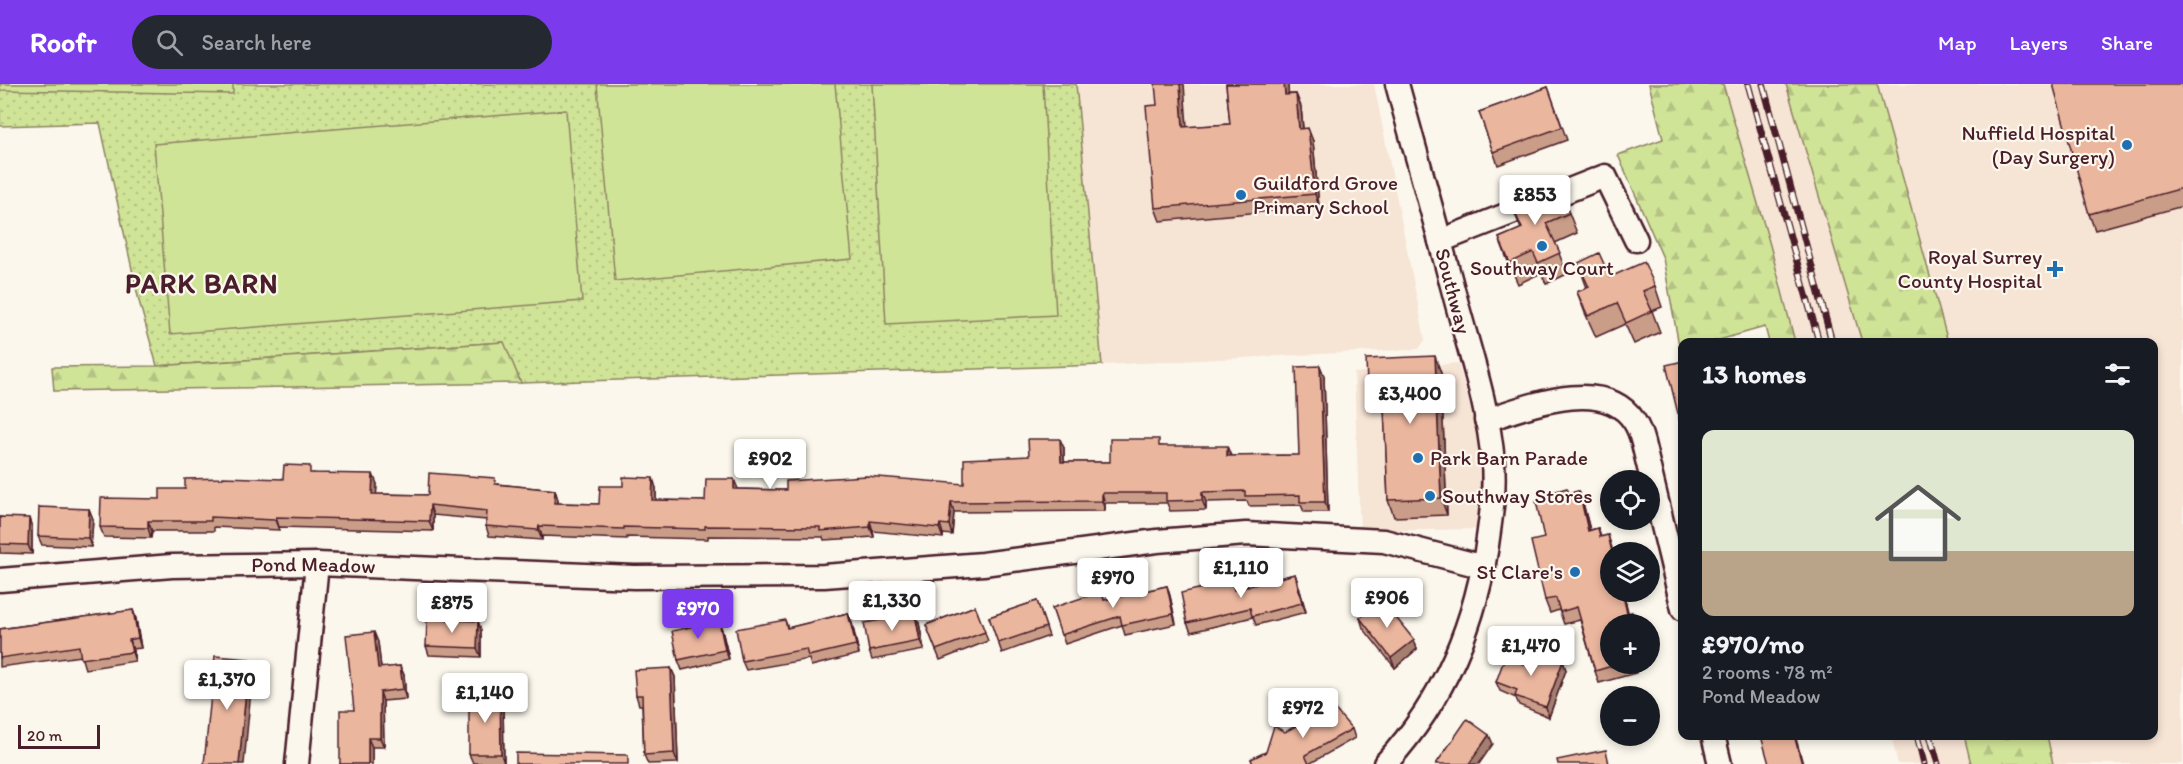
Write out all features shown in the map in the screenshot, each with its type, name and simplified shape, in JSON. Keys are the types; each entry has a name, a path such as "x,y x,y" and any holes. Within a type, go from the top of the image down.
{"street":[{"name":"Southway","path":"1385,764 1431,706 1452,668 1467,629 1484,567 1492,506 1493,464 1473,363 1397,84"},
{"path":"1440,241 1605,176 1636,240"},
{"path":"1486,420 1543,401 1591,397 1603,398 1634,420 1643,443 1678,588"},
{"name":"Pond Meadow","path":"0,580 172,566 317,564 634,578 824,576 983,564 1157,541 1245,534 1384,541 1484,567"},
{"path":"297,764 317,564"},
{"path":"1714,740 1720,764"}],"shaded area":[{"name":"Guildford Grove Primary School","path":"1076,84 1374,84 1425,340 1419,349 1102,365"},
{"path":"1649,84 2183,84 2183,764 1898,764 1892,740 2158,740 2158,338 1768,338 1765,327 1726,338 1678,338 1678,340 1663,258 1618,155 1663,139"},
{"name":"Park Barn Parade","path":"1458,363 1485,460 1483,529 1360,531 1354,373"}],"green space":[{"path":"0,84 1076,84 1102,365 521,383 503,342 157,366 139,301 100,123 0,126"},
{"path":"0,84 233,84 233,94 0,90"},
{"path":"597,84 835,84 852,259 615,281"},
{"path":"872,84 1043,84 1056,315 886,324"},
{"path":"1649,84 1723,84 1770,245 1794,338 1768,338 1765,327 1726,338 1678,338 1678,340 1663,258 1618,155 1663,139"},
{"path":"1786,84 1877,84 1947,338 1861,338"},
{"path":"566,110 582,301 170,334 154,144"},
{"path":"504,342 521,383 54,391 52,367 157,366"},
{"path":"1965,740 2048,740 2053,764 1971,764"}],"building":[{"path":"1155,84 1180,84 1183,127 1230,124 1226,84 1284,84 1285,95 1296,94 1299,129 1308,128 1315,194 1155,208 1146,106 1157,105"},
{"name":"Nuffield Hospital (Day Surgery)","path":"2053,84 2183,84 2183,188 2089,214"},
{"path":"1548,87 1562,127 1493,152 1479,112"},
{"path":"1557,186 1569,213 1546,223 1560,253 1538,263 1533,252 1510,263 1499,238 1522,228 1511,204"},
{"path":"1599,253 1610,277 1644,262 1655,286 1643,291 1652,311 1626,323 1617,303 1588,316 1577,292 1589,287 1578,263"},
{"name":"Park Barn Parade","path":"1435,356 1441,498 1388,500 1383,384 1367,384 1366,359"},
{"path":"1678,362 1678,414 1666,365"},
{"path":"1320,366 1325,502 1300,502 1300,495 1245,496 1245,491 1202,492 1202,500 1166,501 1166,493 1102,493 1102,501 951,502 949,525 940,524 939,528 870,521 870,527 820,531 820,527 705,526 705,529 624,527 624,529 539,526 538,530 486,526 487,511 430,505 429,521 276,517 275,520 211,517 211,521 148,521 148,528 100,527 101,498 160,499 160,489 185,489 185,479 223,477 283,479 284,465 310,466 310,473 373,474 372,494 428,495 429,473 495,478 495,484 555,490 554,503 599,504 600,486 623,486 623,477 653,478 652,500 705,501 706,479 734,479 734,489 786,490 786,481 866,476 964,484 964,459 1029,456 1028,439 1060,439 1061,462 1110,462 1110,439 1159,439 1159,446 1227,446 1227,456 1299,455 1296,367"},
{"name":"St Clare's","path":"1567,488 1569,493 1579,491 1588,531 1598,528 1600,537 1608,535 1610,542 1600,542 1600,602 1624,602 1627,613 1632,612 1633,614 1600,614 1600,670 1595,671 1577,607 1560,612 1556,598 1545,600 1531,541 1544,538 1536,501 1547,499 1546,494"},
{"path":"39,507 89,509 88,538 38,536"},
{"path":"0,517 29,518 28,545 0,544"},
{"path":"1295,574 1302,603 1252,616 1250,608 1187,623 1181,593 1232,581 1234,590"},
{"path":"1167,586 1173,614 1122,625 1120,616 1061,635 1052,608 1102,591 1104,600"},
{"path":"1382,600 1414,640 1391,658 1360,618"},
{"path":"1037,601 1046,627 998,643 989,617"},
{"path":"975,606 985,632 936,650 926,625"},
{"path":"133,610 138,638 129,640 132,652 81,659 79,646 0,658 0,629"},
{"path":"848,613 856,645 808,656 806,649 742,661 736,629 785,620 787,628"},
{"path":"915,614 920,641 869,651 864,623"},
{"path":"427,619 478,621 477,648 426,646"},
{"path":"719,621 725,650 678,660 672,631"},
{"path":"374,632 378,668 400,666 403,689 380,692 380,738 368,738 368,764 340,764 340,710 354,710 346,635"},
{"path":"1530,648 1563,661 1546,707 1515,696 1517,690 1496,682 1505,657 1524,664"},
{"path":"215,656 249,659 239,764 204,764"},
{"path":"671,668 674,753 644,755 642,695 636,695 634,670"},
{"path":"500,694 501,754 469,754 469,695"},
{"path":"1332,706 1352,729 1305,755 1309,764 1253,764 1251,759 1266,752 1274,726 1285,732"},
{"path":"1467,719 1489,735 1469,764 1436,764"},
{"path":"1762,740 1795,740 1802,764 1769,764"},
{"path":"1606,750 1609,764 1558,764 1557,760"},
{"path":"516,753 628,755 628,764 516,764"}],"railway":[{"path":"1748,84 1818,338"},
{"path":"1763,84 1831,338"},
{"path":"1918,740 1924,764"},
{"path":"1931,740 1938,764"}],"place":[{"name":"Nuffield Hospital (Day Surgery)","path":"2127,145"},
{"name":"Guildford Grove Primary School","path":"1241,195"},
{"name":"Southway Court","path":"1542,246"},
{"name":"Royal Surrey County Hospital","path":"2055,269"},
{"name":"Park Barn Parade","path":"1418,458"},
{"name":"Southway Stores","path":"1430,496"},
{"name":"St Clare's","path":"1575,572"}],"district":[{"name":"PARK BARN","path":"202,284"}]}
